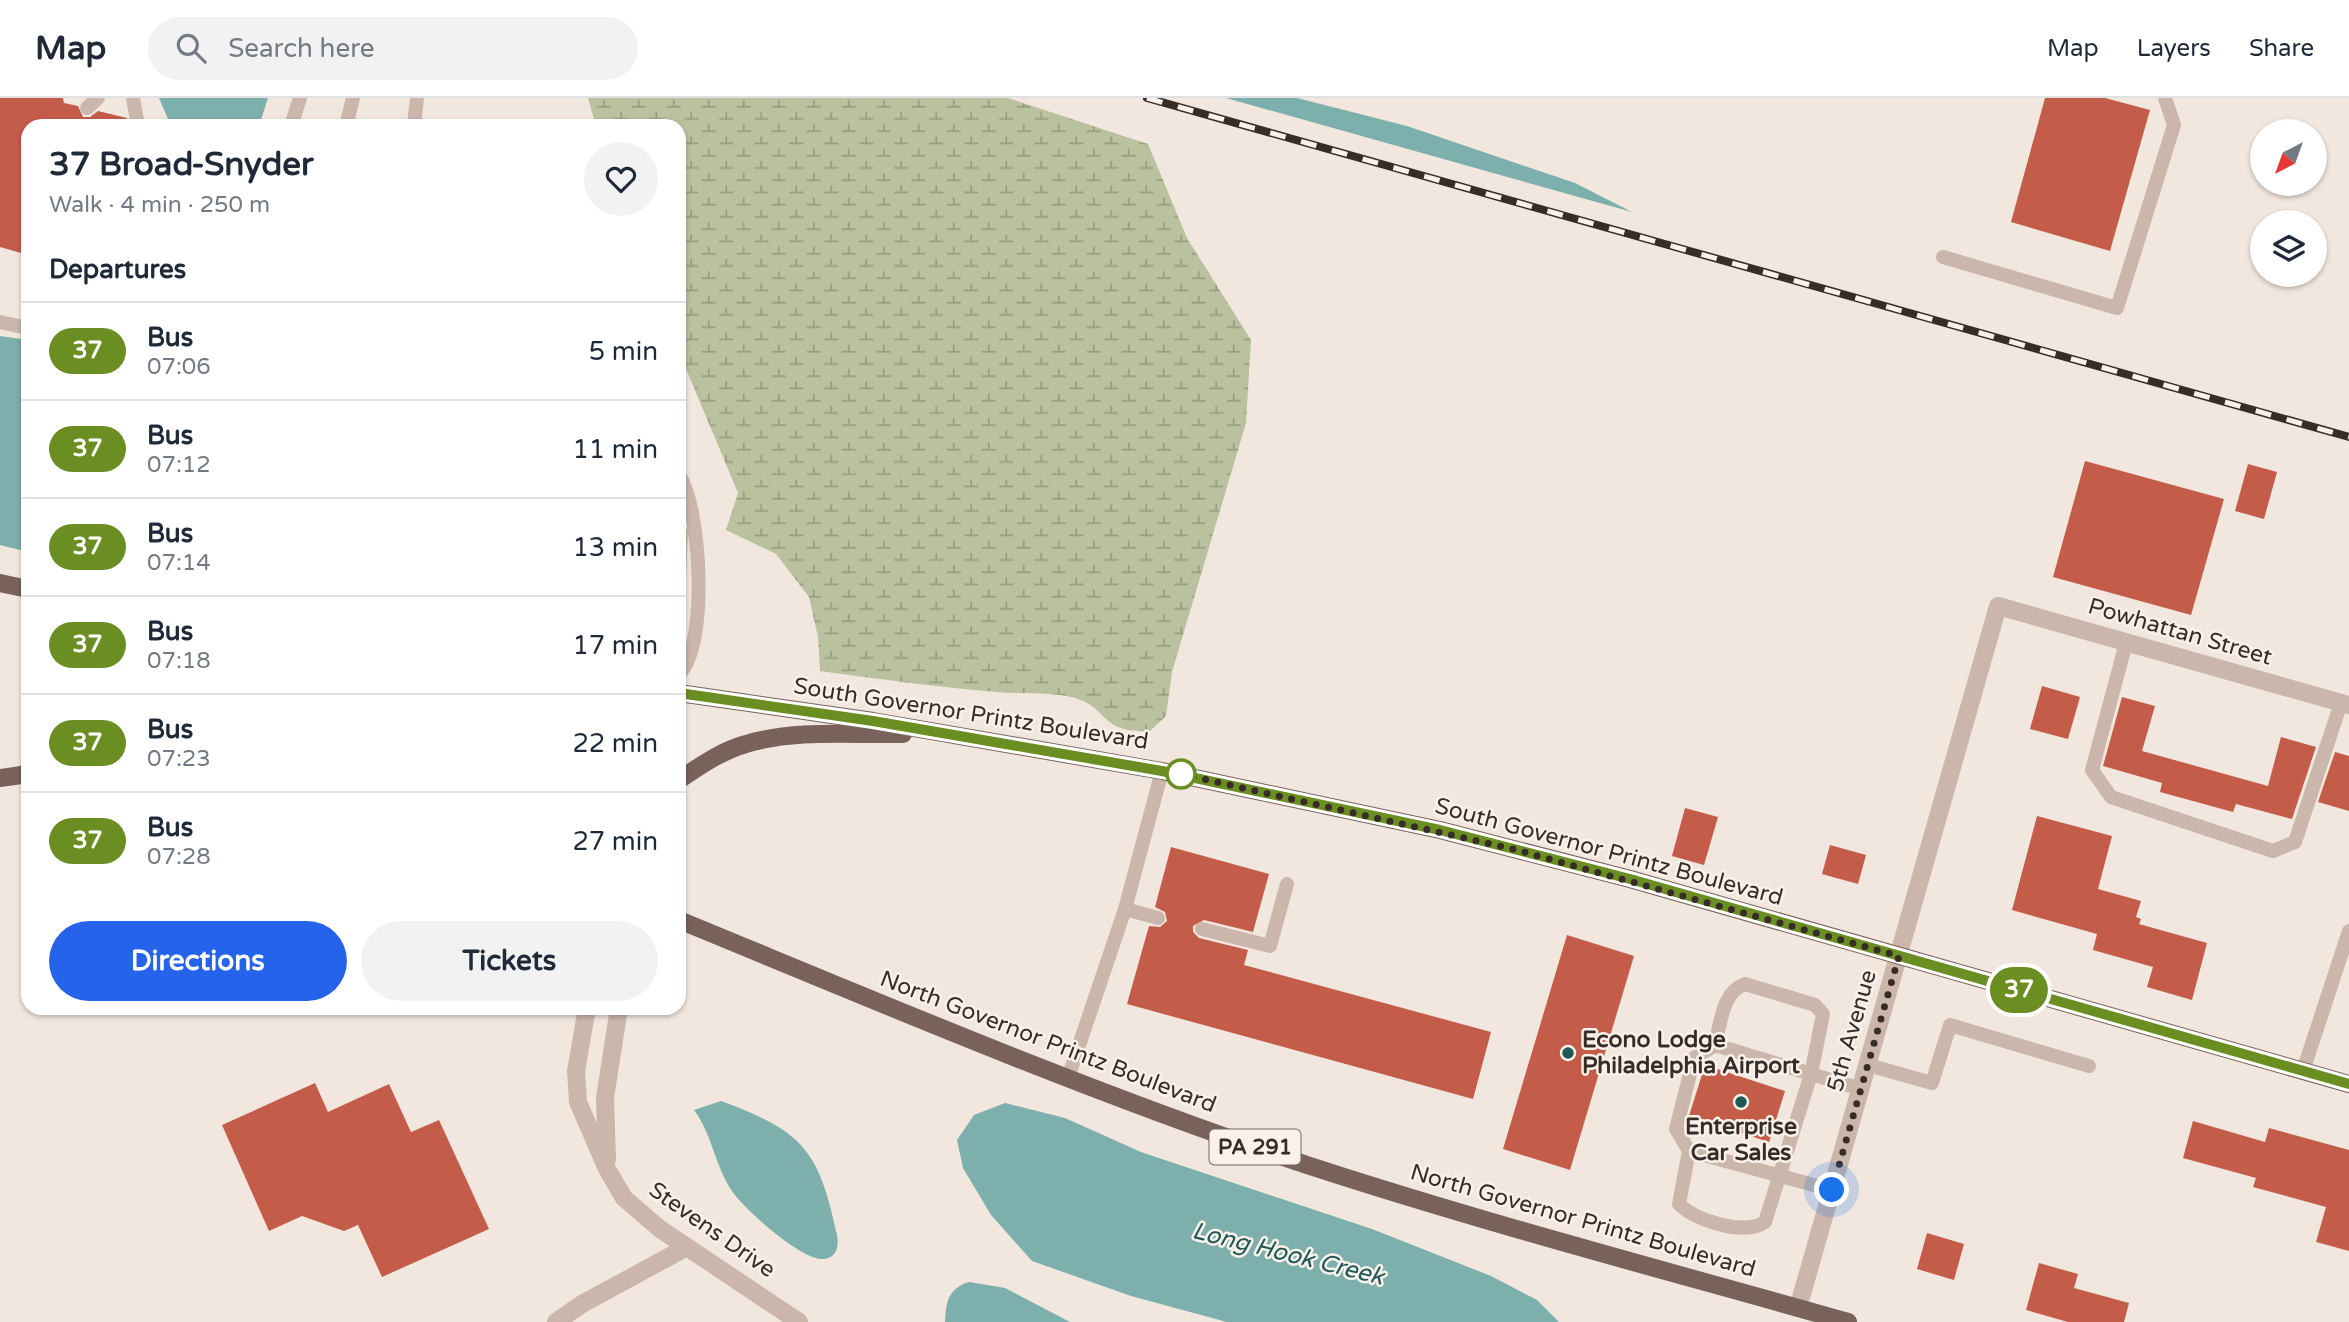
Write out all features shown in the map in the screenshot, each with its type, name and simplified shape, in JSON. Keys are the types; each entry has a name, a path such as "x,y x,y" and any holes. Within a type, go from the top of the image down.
{"main road":[{"path":"0,583 21,588"},
{"name":"South Governor Printz Boulevard","path":"686,694 1162,771 1464,836 1630,879 2349,1084"},
{"path":"686,775 719,755 762,740 794,736 945,734"},
{"path":"0,778 21,775"},
{"path":"0,784 21,786"},
{"name":"North Governor Printz Boulevard","path":"686,923 1068,1078 1311,1166 1543,1238 1848,1322"}],"street":[{"name":"Powhattan Street","path":"1998,607 2345,704"},
{"name":"5th Avenue","path":"1798,1308 1998,607"},
{"name":"Stevens Drive","path":"586,1015 575,1085 578,1102 607,1169 633,1207 687,1247 799,1322"},
{"path":"607,1169 605,1098 618,1015"},
{"path":"556,1322 582,1304 687,1247"}],"lane":[{"path":"87,108 98,98"},
{"path":"133,98 137,119"},
{"path":"293,119 300,98"},
{"path":"348,119 353,98"},
{"path":"415,119 417,98"},
{"path":"1944,257 2117,308 2174,125 2165,98"},
{"path":"0,321 21,326"},
{"path":"686,493 697,527 699,571 697,612 686,668"},
{"path":"2126,642 2092,770 2111,797 2273,851 2295,842 2345,704"},
{"path":"1068,1078 1125,909 1162,771"},
{"path":"1202,929 1270,946 1287,884"},
{"path":"1125,909 1158,918"},
{"path":"2303,1071 2349,931"},
{"path":"1745,984 1786,994 1815,1005 1823,1014 1811,1074 1765,1222 1756,1229 1745,1229 1697,1217 1679,1203 1689,1151 1676,1129 1694,1058 1715,1045 1728,996 1736,987 1745,984"},
{"path":"1868,1065 1932,1083 1950,1025 2089,1066"},
{"path":"1715,1045 1861,1089"},
{"path":"1689,1151 1832,1190"}],"green space":[{"path":"588,98 1008,98 1148,144 1187,238 1251,340 1246,423 1172,672 1166,716 1150,731 1120,728 1090,705 1066,696 952,688 820,671 818,637 809,597 776,554 726,530 738,493 686,369 686,119 594,119"},
{"path":"686,528 688,530 686,577"}],"water":[{"path":"159,98 268,98 261,119 168,119"},
{"path":"1226,98 1297,98 1407,126 1575,183 1632,212"},
{"path":"0,336 21,339 21,550 0,545"},
{"path":"721,1101 771,1122 803,1147 823,1182 830,1206 838,1239 832,1256 815,1258 789,1244 748,1210 732,1191 694,1110"},
{"name":"Long Hook Creek","path":"1005,1103 1065,1118 1141,1152 1372,1229 1491,1276 1537,1300 1559,1322 1227,1322 1131,1296 1032,1261 991,1215 963,1168 957,1140 974,1115"},
{"path":"969,1282 1005,1288 1070,1322 945,1322 946,1308 952,1292"}],"building":[{"path":"0,98 63,98 64,103 78,106 83,117 90,117 98,111 127,118 21,119 21,253 0,247"},
{"path":"2045,98 2105,98 2150,110 2110,251 2011,222"},
{"path":"2085,461 2224,499 2191,615 2053,577"},
{"path":"2248,464 2277,472 2264,519 2235,511"},
{"path":"2042,686 2080,697 2068,739 2030,729"},
{"path":"2122,697 2155,706 2142,751 2268,786 2281,737 2316,747 2292,819 2236,804 2233,812 2160,792 2162,783 2103,766"},
{"path":"2335,752 2349,756 2349,811 2318,802"},
{"path":"1685,808 1718,817 1704,865 1672,856"},
{"path":"2037,816 2112,836 2098,889 2141,901 2136,917 2141,919 2139,924 2207,943 2192,1000 2147,987 2153,967 2093,950 2097,934 2012,910"},
{"path":"1830,845 1866,855 1858,884 1822,874"},
{"path":"1171,847 1269,874 1253,932 1204,920 1193,926 1193,932 1199,938 1248,950 1244,965 1491,1032 1473,1099 1127,1004 1149,926 1160,927 1167,921 1165,912 1155,907"},
{"name":"Econo Lodge Philadelphia Airport","path":"1567,935 1634,956 1570,1170 1503,1149"},
{"path":"1705,1065 1785,1091 1769,1142 1689,1116"},
{"path":"315,1083 328,1112 389,1084 411,1132 439,1120 489,1229 382,1277 358,1225 344,1231 302,1216 269,1231 222,1125"},
{"path":"2193,1121 2265,1142 2269,1128 2349,1150 2349,1251 2316,1242 2326,1207 2253,1187 2256,1178 2183,1158"},
{"path":"1927,1233 1964,1244 1954,1280 1917,1269"},
{"path":"2039,1263 2078,1274 2074,1288 2129,1303 2124,1322 2068,1322 2026,1310"}],"railway":[{"path":"1147,98 2349,437"}],"bus line":[{"name":"37","path":"686,694 1042,749 1259,790 1440,830 1630,879 2349,1084"}],"place":[{"name":"Econo Lodge Philadelphia Airport","path":"1568,1053"},
{"name":"Enterprise Car Sales","path":"1741,1102"}],"route":[{"path":"1181,774 1440,830 1630,879 1899,956 1832,1190"}]}
